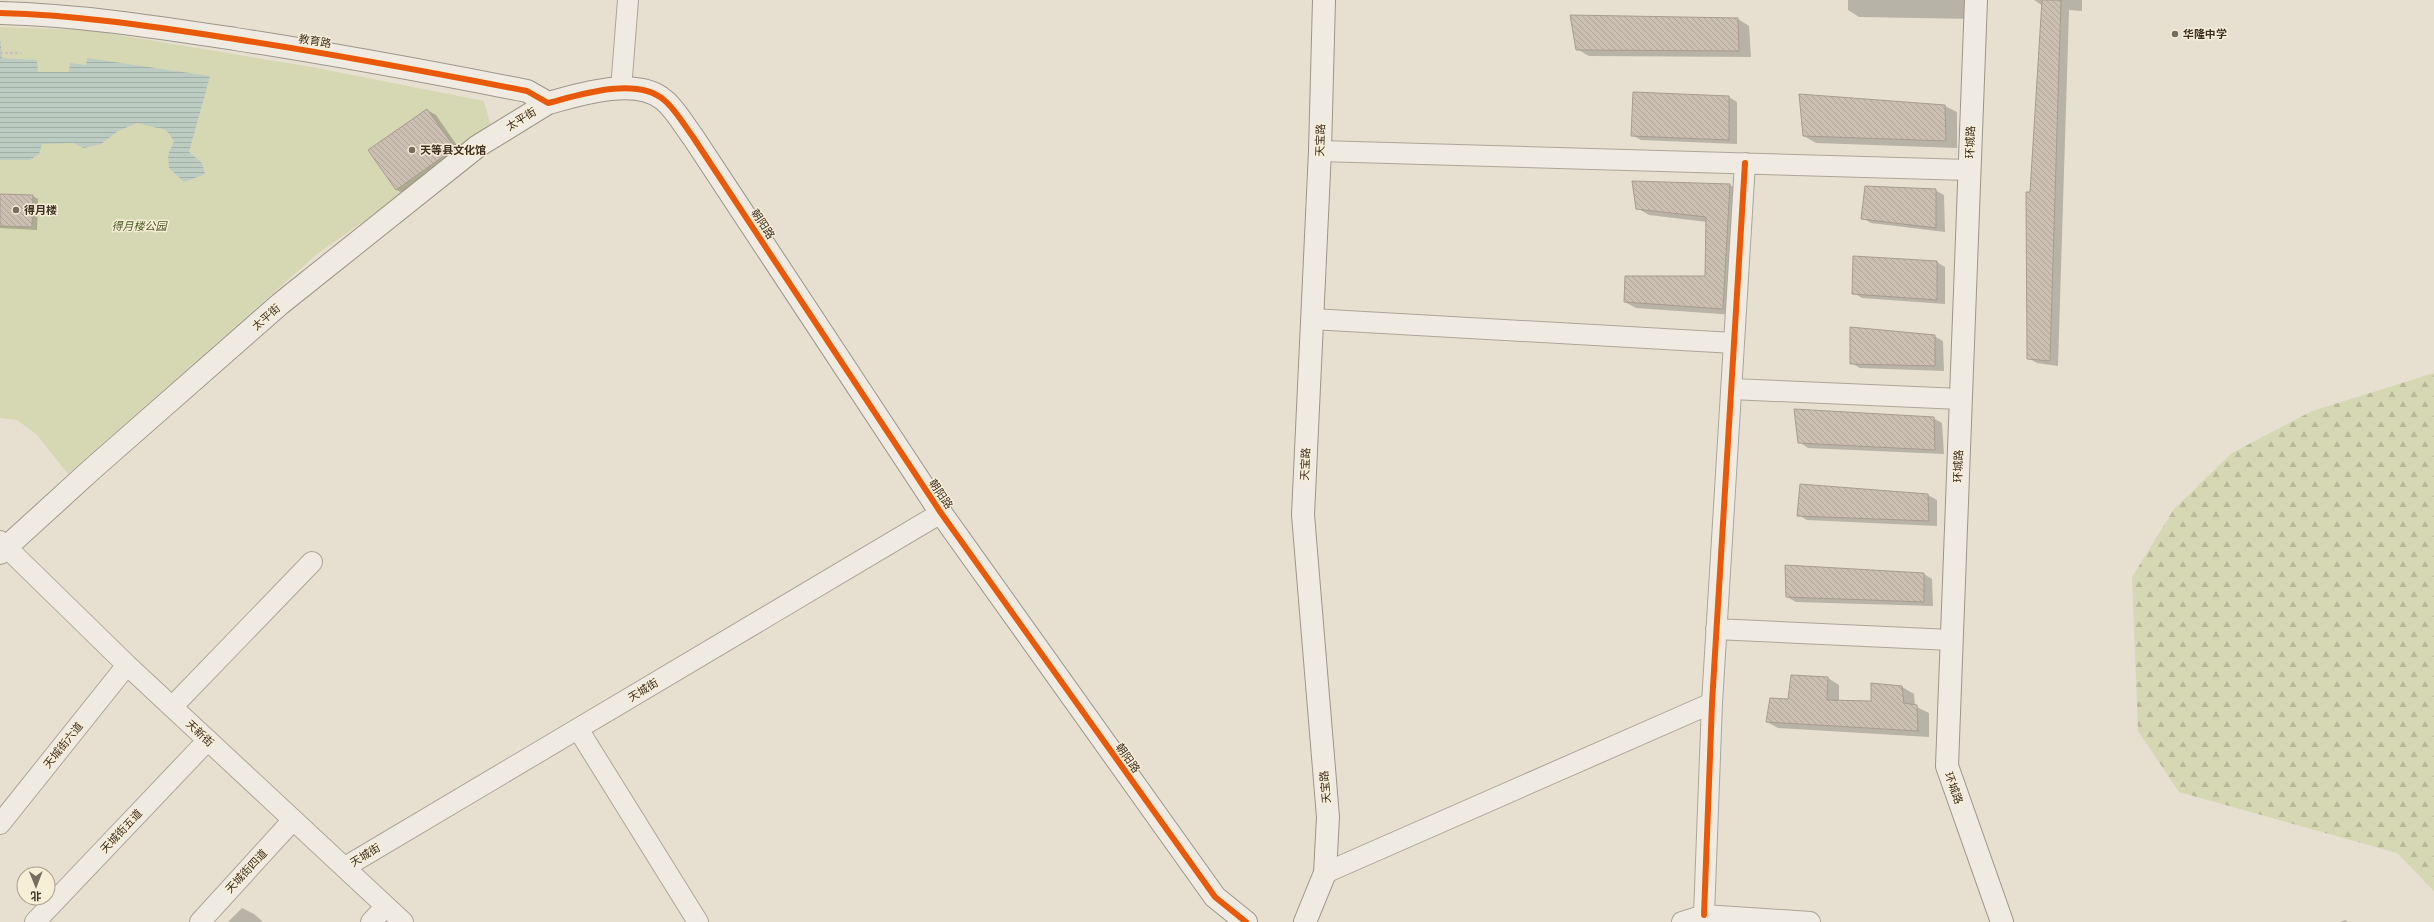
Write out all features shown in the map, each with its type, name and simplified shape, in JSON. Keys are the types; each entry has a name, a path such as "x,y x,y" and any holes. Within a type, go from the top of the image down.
{"street":[{"path":"548,103 593,91 621,89 628,0"},
{"name":"天宝路","path":"1304,922 1325,873 1328,817 1303,515 1320,151 1324,0"},
{"name":"环城路","path":"1976,0 1947,766 2002,922"},
{"name":"教育路","path":"0,13 61,15 129,23 362,59 527,91 548,103"},
{"name":"朝阳路","path":"621,89 649,92 664,100 693,136 941,513 1215,897 1246,922"},
{"name":"太平街","path":"2,547 280,304 478,146 548,103"},
{"path":"1320,151 1969,170"},
{"path":"1704,915 1716,629 1745,163"},
{"path":"1312,320 1734,343"},
{"path":"1731,389 1961,399"},
{"name":"天城街","path":"345,867 941,513"},
{"name":"天新街","path":"2,547 126,665 403,922"},
{"path":"172,707 312,562"},
{"path":"1716,629 1951,640"},
{"name":"天城街六道","path":"0,824 126,665"},
{"path":"1325,873 1712,703"},
{"path":"578,728 698,922"},
{"name":"天城街五道","path":"35,922 208,740"},
{"name":"天城街四道","path":"200,922 293,820"},
{"path":"371,922 386,906"},
{"path":"1682,922 1704,915 1810,922"}],"path":[{"path":"2,53 21,53"}],"green space":[{"name":"得月楼公园","path":"0,27 89,30 312,67 484,101 492,130 316,255 68,474 37,435 17,420 0,418"},
{"path":"2434,373 2434,891 2397,853 2179,792 2138,731 2132,577 2174,509 2232,453 2312,411"}],"shaded area":[{"path":"0,37 2,58 37,60 38,72 69,72 70,63 86,65 87,58 210,76 189,152 202,163 205,174 184,182 169,168 168,155 174,141 166,130 137,123 118,131 101,144 84,148 73,143 42,144 39,154 30,160 0,160"}],"building":[{"path":"2042,0 2061,0 2050,361 2027,359 2026,192 2030,192"},
{"path":"1570,15 1738,18 1739,51 1576,50"},
{"path":"1633,92 1729,96 1729,140 1631,136"},
{"path":"1799,94 1945,105 1946,141 1803,136"},
{"name":"天等县文化馆","path":"427,109 455,148 396,190 368,150"},
{"path":"1632,181 1730,184 1723,309 1624,302 1625,276 1705,276 1706,217 1636,209"},
{"path":"1865,186 1936,189 1936,228 1861,219"},
{"name":"得月楼","path":"0,194 33,195 32,227 0,226"},
{"path":"1853,256 1937,261 1937,300 1852,294"},
{"path":"1850,327 1935,335 1935,366 1850,364"},
{"path":"1794,409 1934,417 1935,450 1798,443"},
{"path":"1800,484 1928,494 1929,521 1797,516"},
{"path":"1785,565 1924,573 1924,602 1786,597"},
{"path":"1791,675 1828,677 1827,700 1871,701 1871,683 1902,686 1904,703 1917,705 1918,731 1766,722 1770,698 1788,699"}],"cycle path":[{"path":"0,13 59,16 118,22 272,45 527,91 548,103 591,92 623,88 638,89 652,93 664,100 676,112 693,137 941,513 1215,897 1246,922"},
{"path":"1704,915 1712,703 1745,163"}],"place":[{"name":"华隆中学","path":"2175,34"},
{"name":"天等县文化馆","path":"412,150"},
{"name":"得月楼","path":"16,210"}]}
